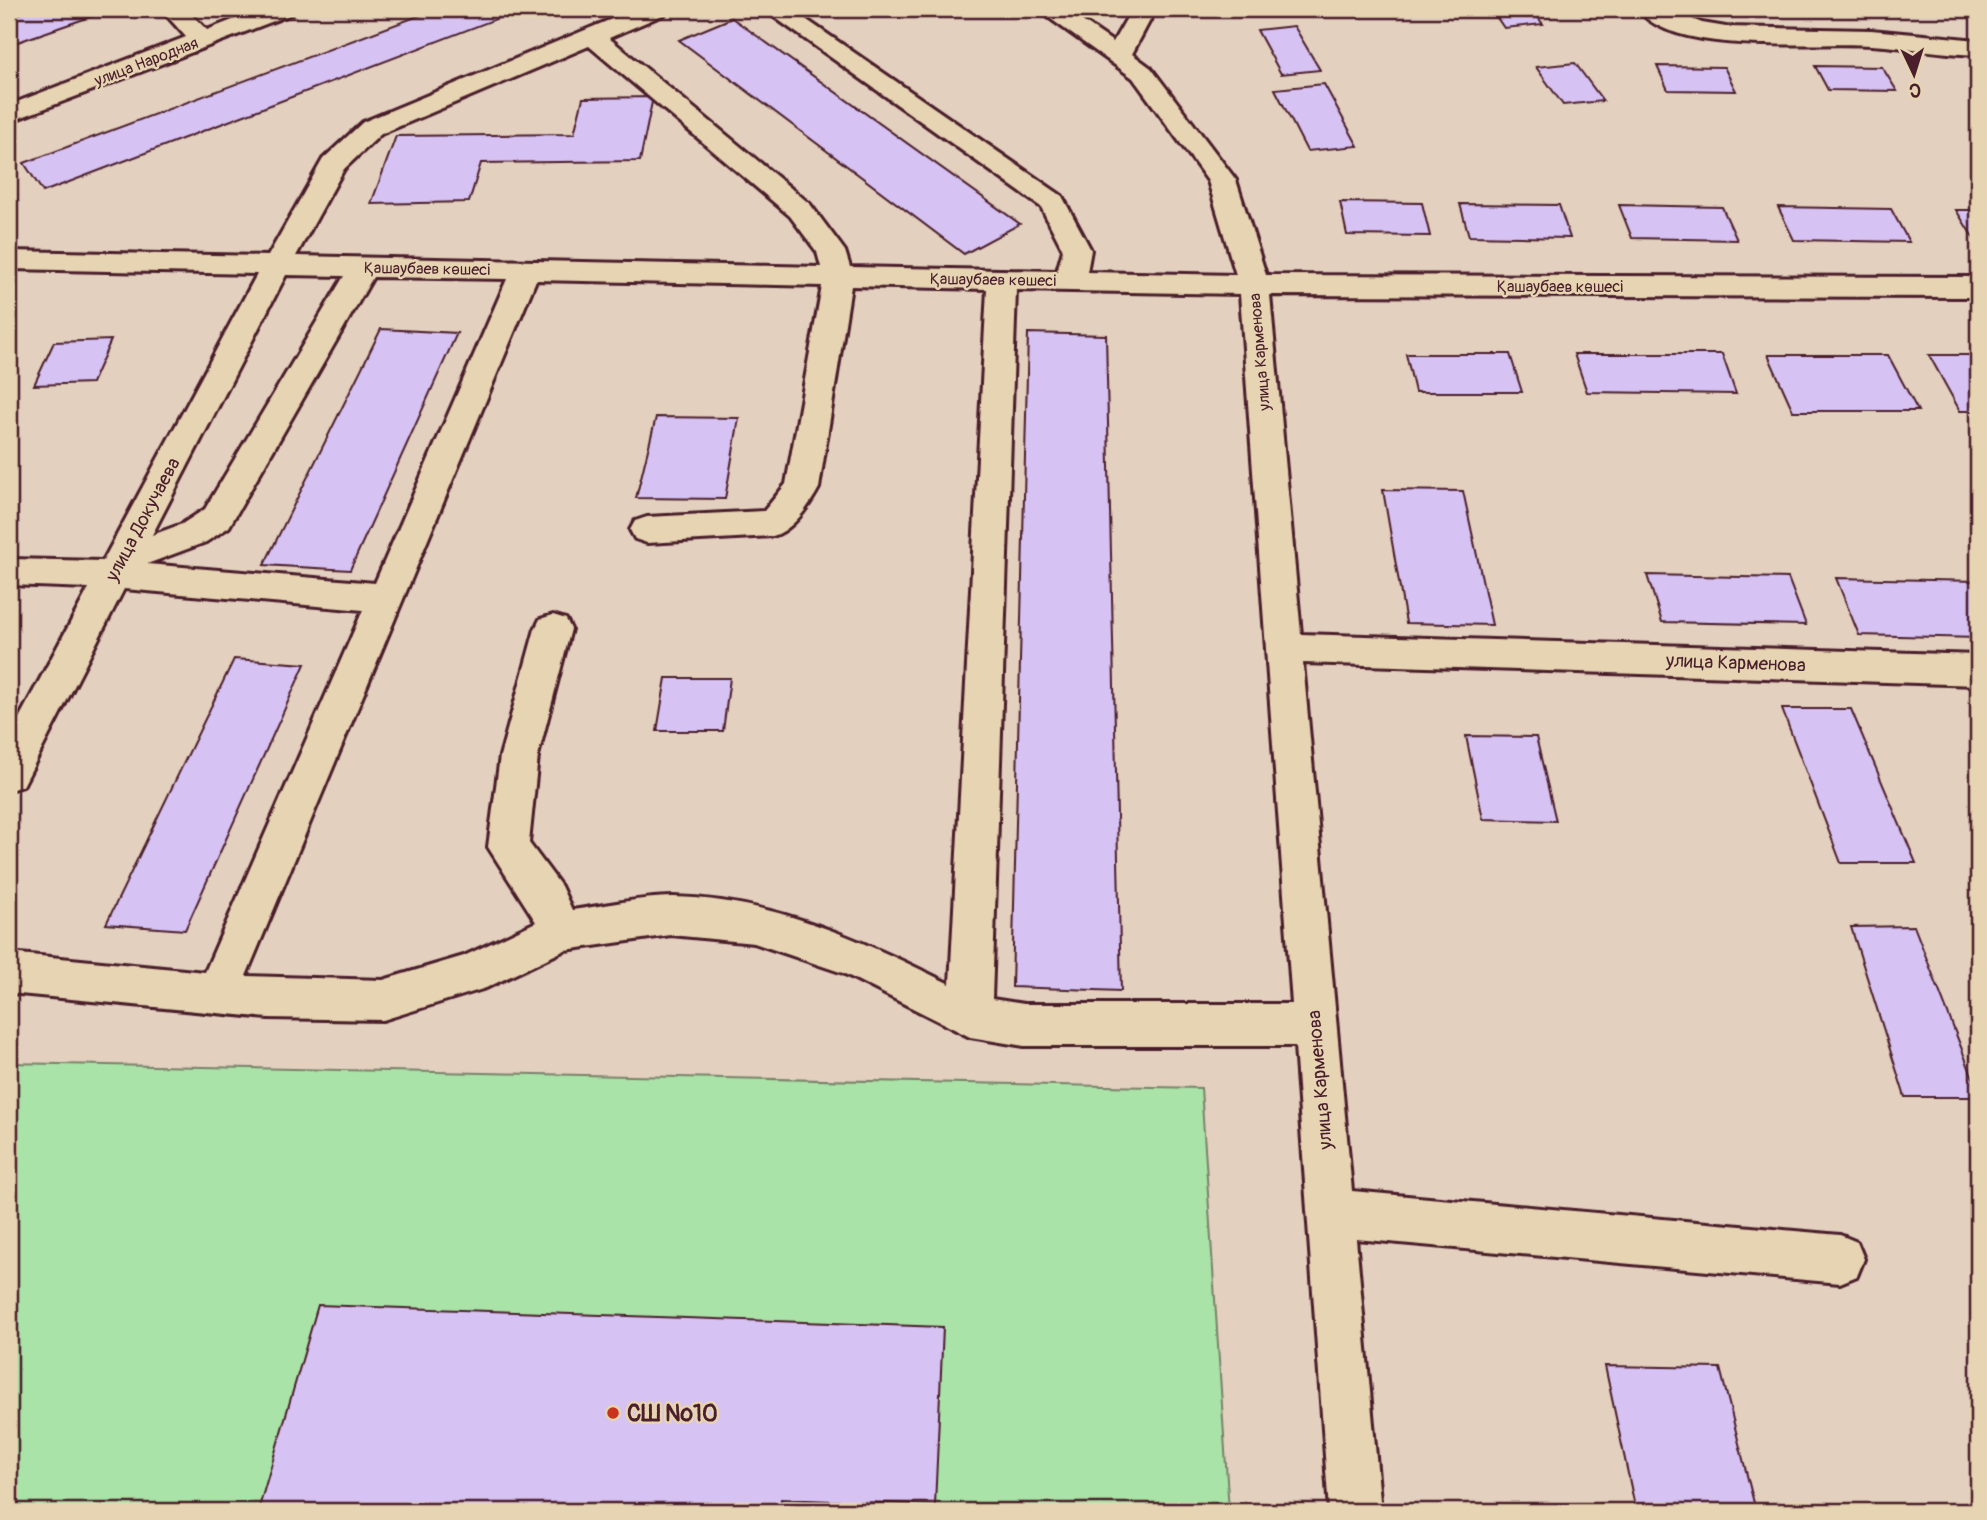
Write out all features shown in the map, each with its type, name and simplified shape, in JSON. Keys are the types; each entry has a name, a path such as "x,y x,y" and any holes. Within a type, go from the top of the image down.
{"street":[{"path":"173,9 202,39"},
{"name":"улица Народная","path":"9,114 283,9"},
{"name":"улица Докучаева","path":"9,774 276,265 333,165 372,128 656,9"},
{"path":"775,9 1052,202 1077,250 1070,281"},
{"name":"улица Карменова","path":"1049,9 1142,73 1222,180 1254,285 1355,1511"},
{"path":"1118,56 1144,9"},
{"path":"1650,9 1680,25 1745,34 1871,37 1978,48"},
{"path":"1717,9 1745,34"},
{"path":"592,36 800,210 831,251 838,276 802,488 773,523 647,530"},
{"name":"Қашаубаев көшесі","path":"9,260 1254,285 1978,287"},
{"path":"117,568 194,533 217,518 364,267"},
{"path":"217,993 526,270"},
{"path":"970,1016 1002,279"},
{"path":"9,572 117,568 385,598"},
{"path":"553,629 519,756 508,847 546,899 561,931"},
{"name":"улица Карменова","path":"1284,648 1978,670"},
{"path":"9,974 268,998 383,1000 471,974 561,931 671,916 754,923 854,957 970,1016 1024,1025 1315,1025"},
{"path":"1331,1213 1840,1259"}],"green space":[{"path":"9,1063 1201,1088 1229,1511 9,1511"}],"building":[{"path":"32,9 113,9 9,45 9,17"},
{"path":"437,9 522,9 43,192 24,163"},
{"path":"1491,9 1531,9 1543,24 1504,28"},
{"path":"732,18 1020,224 964,254 679,40"},
{"path":"1294,26 1320,70 1281,74 1257,30"},
{"path":"1575,63 1603,101 1563,105 1536,67"},
{"path":"1657,66 1724,67 1736,91 1668,90"},
{"path":"1815,66 1882,67 1897,91 1828,90"},
{"path":"1324,84 1358,146 1307,151 1275,89"},
{"path":"653,97 640,161 481,163 469,202 371,204 396,136 574,134 583,98"},
{"path":"1340,202 1422,203 1430,236 1347,235"},
{"path":"1460,204 1559,205 1570,238 1469,236"},
{"path":"1619,205 1722,207 1737,240 1632,238"},
{"path":"1778,207 1891,209 1909,242 1794,240"},
{"path":"1956,210 1978,210 1978,242 1976,242"},
{"path":"381,329 457,333 350,570 264,565"},
{"path":"1028,333 1106,335 1121,991 1012,987"},
{"path":"111,340 92,383 34,385 54,342"},
{"path":"1406,354 1510,354 1522,392 1415,392"},
{"path":"1574,354 1722,354 1736,394 1587,392"},
{"path":"1768,355 1888,355 1918,411 1793,411"},
{"path":"1929,355 1978,355 1978,411 1960,411"},
{"path":"656,417 739,418 725,499 636,498"},
{"path":"1383,490 1463,491 1492,625 1406,623"},
{"path":"1647,575 1788,578 1806,625 1662,622"},
{"path":"1836,578 1978,581 1978,638 1859,635"},
{"path":"234,659 305,664 185,930 106,924"},
{"path":"666,678 730,678 723,731 657,731"},
{"path":"1782,709 1851,709 1916,863 1841,863"},
{"path":"1466,736 1536,737 1556,821 1483,819"},
{"path":"1914,926 1978,1091 1978,1097 1905,1097 1851,927"},
{"name":"СШ №10","path":"318,1305 943,1327 935,1505 781,1499 780,1511 258,1511"},
{"path":"1605,1366 1720,1368 1756,1511 1636,1511"}],"place":[{"name":"СШ №10","path":"613,1413"}]}
